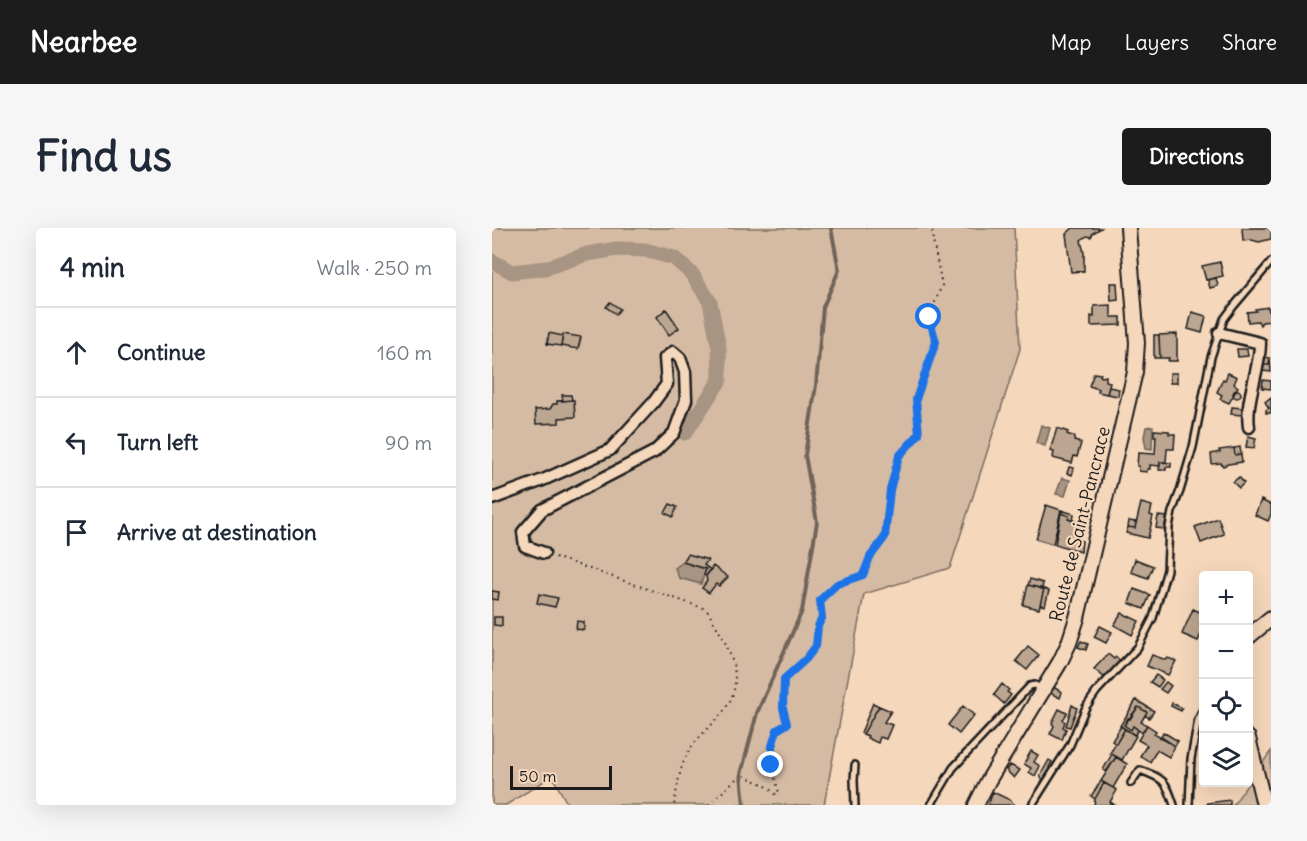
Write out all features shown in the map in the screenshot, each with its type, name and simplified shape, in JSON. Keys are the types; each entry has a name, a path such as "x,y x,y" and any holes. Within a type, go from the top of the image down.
{"street":[{"name":"Route de Saint-Pancrace","path":"976,805 988,781 1060,662 1077,618 1135,372 1137,343 1128,228"},
{"path":"1219,333 1266,341 1247,414 1249,427"},
{"path":"492,500 610,450 653,403 667,384 665,358 673,352 680,358 685,372 686,400 674,433 654,452 542,510 523,532 525,546 544,553"},
{"path":"1253,633 1271,618"},
{"path":"1253,759 1264,805"}],"lane":[{"path":"1032,805 1070,745 1086,707 1097,691 1138,647 1158,608 1167,570 1172,512 1193,447 1211,357 1219,333 1233,307 1271,262"},
{"path":"931,805 953,768 1030,686 1043,688"},
{"path":"1189,805 1191,759 1199,717"},
{"path":"855,765 855,805"},
{"path":"1131,783 1140,770 1162,778 1168,786 1173,805"}],"path":[{"path":"709,805 741,774 753,782 769,787 775,794 779,794 771,765 772,746 777,730 787,724 783,708 784,679 806,659 816,646 818,626 822,618 820,600 837,584 863,575 870,557 885,537 890,490 899,456 919,434 916,399 936,342 929,317 942,285 932,228"},
{"path":"544,553 706,609 720,631 733,660 735,691 727,707 691,748 681,768 674,805"}],"shaded area":[{"path":"492,228 1014,228 1020,349 950,568 864,594 824,805 568,805 552,776 506,805 492,805"},
{"path":"1041,425 1050,428 1045,446 1036,443"},
{"path":"1153,426 1152,449 1146,448 1144,437 1146,427"},
{"path":"1062,478 1070,480 1065,496 1056,494"},
{"path":"683,562 706,569 701,584 679,578 675,568"},
{"path":"1271,751 1271,805 1233,805 1246,787 1253,787 1253,777"}],"building":[{"path":"1073,228 1101,228 1091,237 1087,236 1081,240 1084,271 1071,272 1066,234"},
{"path":"1242,228 1271,228 1271,239 1259,242 1243,241"},
{"path":"1220,262 1223,276 1206,280 1202,266"},
{"path":"1216,278 1218,286 1210,288 1208,280"},
{"path":"1110,283 1117,283 1118,300 1111,301"},
{"path":"610,302 620,309 616,314 606,307"},
{"path":"1111,305 1111,317 1121,317 1121,325 1091,326 1094,306"},
{"path":"1268,307 1271,321 1262,322 1260,325 1258,321 1248,322 1247,312"},
{"path":"666,309 679,328 669,335 657,317"},
{"path":"1192,312 1206,316 1202,333 1188,329"},
{"path":"549,333 563,336 561,346 547,344"},
{"path":"563,334 581,337 578,349 561,346"},
{"path":"1177,334 1177,361 1160,358 1159,335"},
{"path":"1154,335 1159,335 1160,358 1154,358"},
{"path":"1237,349 1247,349 1248,356 1238,357"},
{"path":"1265,357 1270,358 1269,365 1264,365"},
{"path":"1270,358 1271,372 1263,371 1264,365 1269,365"},
{"path":"1094,373 1101,374 1102,377 1106,376 1106,381 1110,382 1107,394 1098,392 1099,389 1089,386"},
{"path":"1170,373 1177,373 1177,383 1170,383"},
{"path":"1228,373 1237,377 1234,384 1238,387 1229,403 1220,399 1222,395 1217,392"},
{"path":"1263,380 1271,381 1271,389 1262,388"},
{"path":"1109,387 1119,389 1118,396 1107,394"},
{"path":"1237,390 1241,394 1237,398 1233,394"},
{"path":"562,395 571,395 572,400 563,401"},
{"path":"1271,397 1271,413 1266,413 1269,408 1265,402"},
{"path":"574,400 575,417 559,418 559,423 536,424 535,410 550,409 553,404 557,404 557,401"},
{"path":"1232,407 1242,408 1242,415 1231,414"},
{"path":"1057,428 1068,432 1067,434 1075,437 1074,441 1081,443 1077,457 1074,456 1072,463 1053,458 1054,452 1050,451"},
{"path":"1154,430 1169,431 1169,434 1175,434 1174,449 1167,449 1166,462 1160,462 1160,466 1150,465 1147,472 1139,471 1138,453 1155,454"},
{"path":"1248,436 1256,438 1254,448 1246,447"},
{"path":"1240,447 1241,454 1235,455 1234,448"},
{"path":"1234,448 1235,455 1241,454 1242,462 1223,466 1221,463 1212,464 1211,454 1220,452 1219,450"},
{"path":"1160,462 1171,463 1171,467 1159,470"},
{"path":"1069,467 1074,468 1072,475 1067,473"},
{"path":"1239,477 1244,483 1239,488 1233,482"},
{"path":"1261,500 1271,505 1268,521 1255,515"},
{"path":"1141,503 1152,506 1150,515 1153,516 1148,538 1126,533 1128,527 1135,528"},
{"path":"670,504 677,507 673,517 665,513"},
{"path":"1046,505 1061,510 1053,544 1036,539"},
{"path":"1061,510 1074,514 1073,521 1068,519 1069,516 1061,513"},
{"path":"1061,513 1069,516 1068,519 1078,522 1074,539 1082,541 1081,552 1055,544"},
{"path":"1158,516 1167,517 1164,529 1156,528"},
{"path":"1218,518 1224,534 1201,543 1195,527"},
{"path":"1129,521 1136,522 1135,528 1128,527"},
{"path":"688,554 708,560 704,565 711,570 706,576 704,575 706,569 683,562"},
{"path":"1135,559 1153,566 1148,578 1131,572"},
{"path":"713,566 728,577 719,586 716,584 709,593 702,588"},
{"path":"1030,579 1043,583 1042,589 1028,585"},
{"path":"1028,585 1044,589 1039,609 1023,605"},
{"path":"1044,589 1049,591 1045,606 1040,605"},
{"path":"1134,589 1150,595 1144,609 1129,603"},
{"path":"492,591 499,592 498,600 492,599"},
{"path":"539,594 558,598 555,607 537,603"},
{"path":"1193,609 1199,612 1198,641 1182,634"},
{"path":"1122,613 1139,621 1132,635 1114,625"},
{"path":"494,617 502,617 502,626 494,625"},
{"path":"577,621 584,622 584,630 576,629"},
{"path":"1100,626 1112,632 1106,643 1094,637"},
{"path":"1081,641 1088,644 1086,650 1078,647"},
{"path":"1028,646 1039,655 1027,670 1016,661"},
{"path":"1108,654 1121,661 1105,678 1094,669"},
{"path":"1152,655 1176,661 1168,675 1147,666"},
{"path":"1156,675 1163,680 1158,687 1150,682"},
{"path":"1166,682 1171,686 1166,693 1160,689"},
{"path":"1002,684 1011,695 1004,704 994,695"},
{"path":"1053,687 1062,692 1060,698 1050,693"},
{"path":"1136,700 1154,711 1149,718 1145,715 1147,712 1138,707 1130,719 1128,718 1124,725 1131,730 1133,726 1136,728 1138,730 1135,735 1120,726"},
{"path":"873,703 879,706 863,734 861,733"},
{"path":"1172,703 1182,708 1181,711 1171,706"},
{"path":"1072,705 1077,708 1070,727 1066,726"},
{"path":"879,706 891,711 884,722 892,725 886,739 880,737 878,743 863,734"},
{"path":"963,706 974,715 959,734 948,725"},
{"path":"1138,707 1147,712 1141,722 1147,725 1142,733 1133,726 1131,730 1124,725"},
{"path":"1059,709 1067,713 1063,720 1065,722 1063,727 1066,729 1062,740 1050,734 1054,726 1052,723"},
{"path":"1147,725 1156,731 1154,734 1175,746 1169,757 1157,750 1150,762 1140,756 1147,745 1138,740"},
{"path":"1121,726 1125,729 1116,744 1112,741"},
{"path":"1125,729 1136,736 1122,760 1110,753"},
{"path":"1163,732 1178,741 1175,746 1161,737"},
{"path":"1031,751 1038,755 1034,762 1040,766 1035,776 1029,772 1031,768 1024,764"},
{"path":"1112,754 1116,757 1106,772 1103,770"},
{"path":"1116,757 1127,764 1113,788 1101,781"},
{"path":"1049,760 1052,762 1049,767 1052,769 1044,782 1040,776"},
{"path":"1010,765 1020,770 1014,778 1006,770"},
{"path":"1101,781 1104,783 1095,799 1091,796"},
{"path":"1104,783 1117,790 1110,802 1115,805 1094,805"},
{"path":"993,792 1010,800 1015,805 988,805"},
{"path":"1230,800 1230,805 1208,805 1207,803"}],"waterway":[{"path":"744,805 741,774 757,713 802,611 817,522 805,455 816,385 823,307 839,270 831,228"},
{"path":"492,261 512,272 546,268 587,254 617,249 645,250 674,258 692,274 710,302 719,348 720,380 685,433"}],"route":[{"path":"771,765 772,746 777,730 787,724 783,708 784,679 806,659 816,646 818,626 822,618 820,600 837,584 863,575 870,557 885,537 890,490 899,456 919,434 916,399 936,342 929,317"}]}
